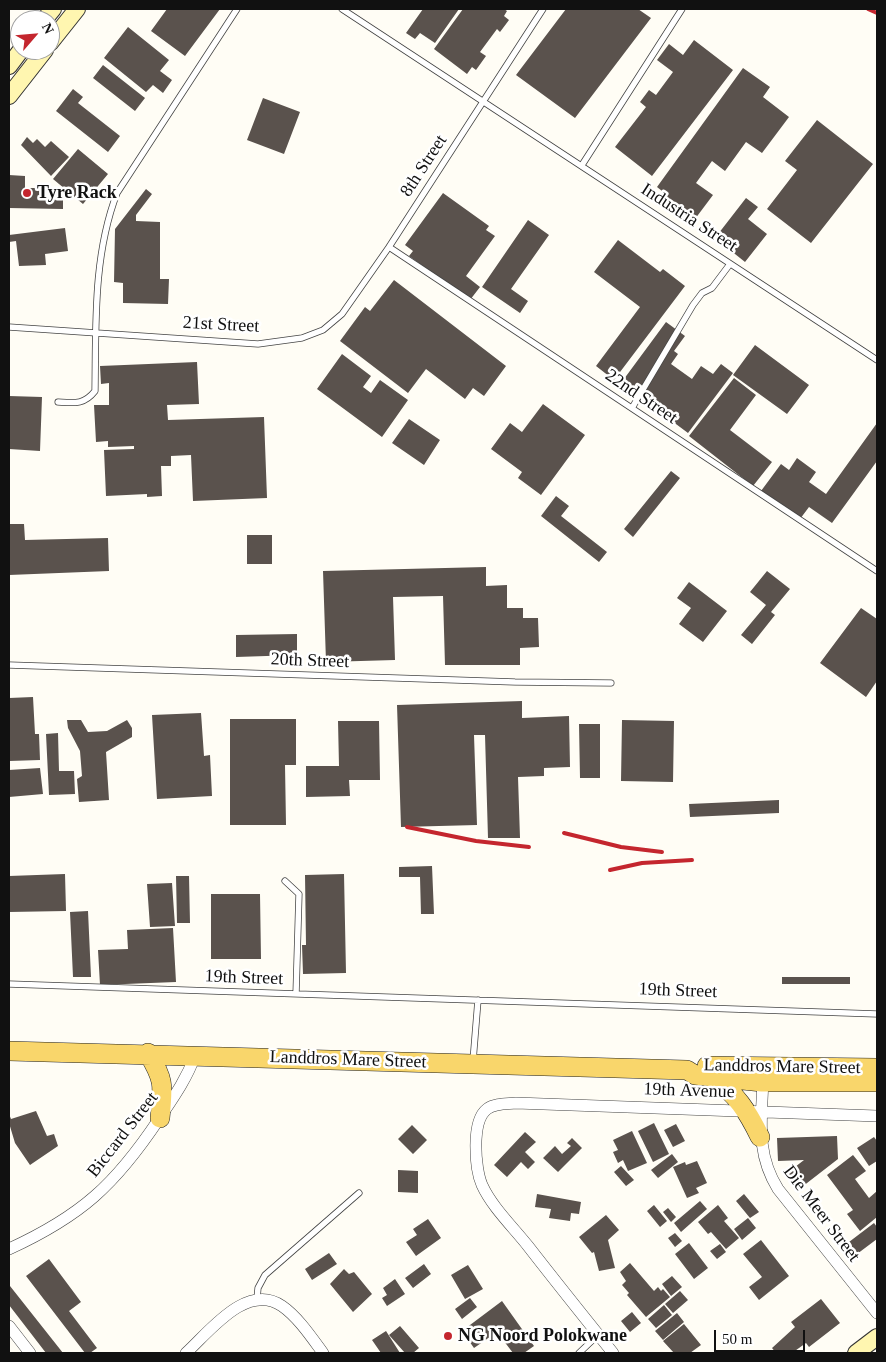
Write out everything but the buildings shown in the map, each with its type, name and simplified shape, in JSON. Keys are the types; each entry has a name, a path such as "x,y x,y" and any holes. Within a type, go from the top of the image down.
{"main road":[{"path":"60,30 77,9"},
{"path":"9,96 36,60"},
{"name":"Landdros Mare Street","path":"9,1051 148,1053 473,1065 687,1070 695,1075 712,1077 877,1068"},
{"path":"148,1053 158,1070 163,1086 160,1118"},
{"name":"Landdros Mare Street","path":"687,1070 694,1066 763,1074 877,1082"},
{"path":"712,1077 754,1111 760,1137"},
{"path":"856,1353 877,1337"}],"street":[{"name":"Biccard Street","path":"9,1249 66,1219 101,1193 137,1152 187,1077 195,1056"},
{"path":"754,1111 763,1074"},
{"name":"19th Avenue","path":"598,1335 503,1215 483,1186 477,1169 476,1152 481,1115 487,1108 499,1104 526,1103 877,1116"},
{"name":"Die Meer Street","path":"760,1137 762,1156 767,1173 778,1190 877,1313"},
{"path":"186,1353 236,1308 257,1299 266,1299 283,1306 323,1353"},
{"path":"9,1326 30,1353"},
{"path":"598,1335 612,1353"}],"lane":[{"path":"58,402 80,403 88,399 95,392 97,280 107,218 117,193 237,9"},
{"name":"Industria Street","path":"342,9 485,101 877,360"},
{"name":"8th Street","path":"389,247 543,9"},
{"path":"582,166 682,9"},
{"name":"21st Street","path":"9,327 258,344 302,338 333,324 389,247"},
{"name":"22nd Street","path":"389,247 877,571"},
{"path":"632,408 693,305 702,293 712,288 730,264"},
{"name":"20th Street","path":"9,665 475,681 611,682"},
{"path":"285,881 299,894 296,994"},
{"name":"19th Street","path":"9,984 877,1014"},
{"path":"473,1065 478,1000"},
{"path":"257,1299 258,1288 265,1275 359,1193"},
{"path":"579,1353 598,1335"}],"railway":[{"path":"868,9 877,13"},
{"path":"407,827 476,841 529,847"},
{"path":"564,833 621,847 662,852"},
{"path":"610,870 642,863 692,860"}],"place":[{"name":"Tyre Rack","path":"27,193"},
{"name":"NG Noord Polokwane","path":"448,1336"}]}
